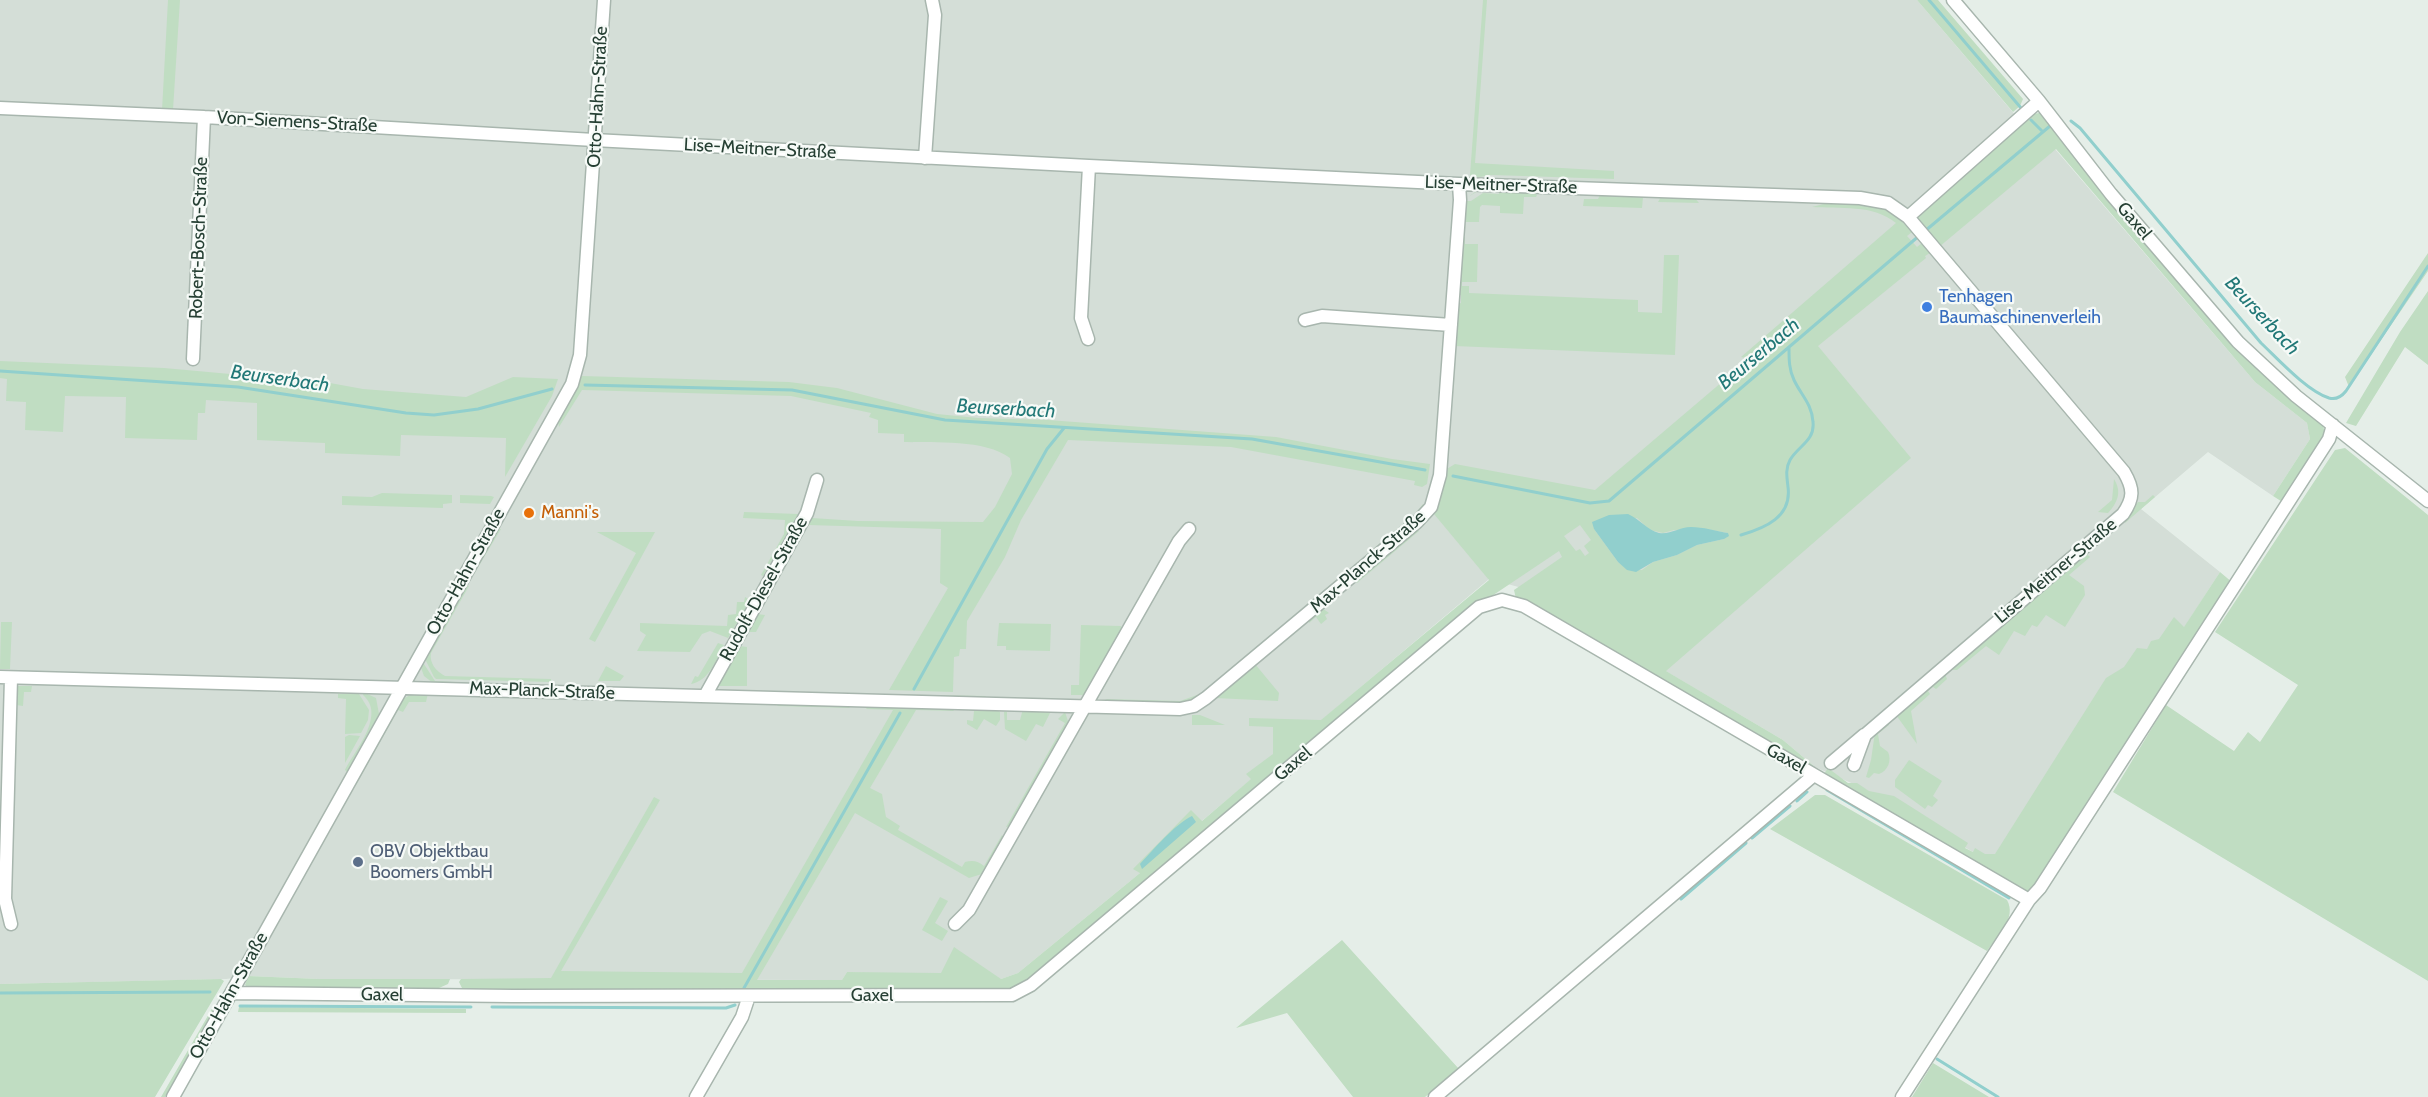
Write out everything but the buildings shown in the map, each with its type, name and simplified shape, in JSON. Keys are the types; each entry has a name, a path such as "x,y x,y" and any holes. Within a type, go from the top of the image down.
{"street":[{"name":"Otto-Hahn-Straße","path":"173,1097 572,384 580,355 604,0"},
{"path":"925,158 935,15 933,0"},
{"name":"Gaxel","path":"1953,0 2039,101 2111,194 2238,342 2288,390 2428,501"},
{"path":"1908,217 2039,101"},
{"name":"Von-Siemens-Straße","path":"0,108 204,117 594,141"},
{"name":"Robert-Bosch-Straße","path":"193,359 204,117"},
{"name":"Lise-Meitner-Straße","path":"594,141 1459,184 1860,198 1888,203 1908,217 2124,472 2132,486 2133,495 2123,514 1831,763"},
{"path":"1088,339 1081,318 1089,166"},
{"name":"Max-Planck-Straße","path":"5,677 1180,709 1199,703 1426,514 1435,498 1440,475 1459,184"},
{"path":"1305,320 1322,316 1451,325"},
{"path":"1902,1097 2029,900 2040,888 2329,439 2333,425"},
{"name":"Rudolf-Diesel-Straße","path":"705,696 807,513 817,480"},
{"path":"955,924 969,910 1179,540 1189,529"},
{"name":"Gaxel","path":"232,993 1012,995 1022,990 1479,607 1502,600 1524,606 2029,900"},
{"path":"5,677 5,899 11,924"},
{"path":"1854,765 1864,735"},
{"path":"1435,1097 1814,775"},
{"path":"696,1097 742,1017 749,996"}],"shaded area":[{"path":"0,0 1917,0 2016,116 2055,149 2255,382 2307,423 2310,439 2273,496 2208,452 2141,509 2220,572 2024,875 2016,877 1865,789 1815,767 1783,740 1526,589 1489,579 1018,973 1001,979 847,972 842,980 319,979 248,976 226,979 0,984"}],"green space":[{"path":"168,0 180,0 173,110 162,110"},
{"path":"1483,0 1487,0 1475,163 1614,171 1614,179 1492,175 1473,178 1470,175"},
{"path":"1917,0 1938,0 2023,99 2020,106 2013,112"},
{"path":"2045,114 2118,207 2323,424 2325,435 2284,503 2273,496 2310,439 2307,423 2255,382 2056,149 1939,247 1916,218 2029,115"},
{"path":"1478,190 1533,191 1537,195 1536,197 1524,197 1523,214 1500,213 1500,206 1482,205 1479,222 1463,222 1466,201 1471,201 1483,193 1499,194 1499,191 1478,191 1468,197"},
{"path":"1601,193 1641,195 1643,197 1642,208 1583,206 1584,199 1598,199"},
{"path":"1662,195 1694,197 1699,203 1658,202"},
{"path":"1831,202 1876,206 1903,222 1912,232 1907,236 1917,247 1922,243 1930,253 1818,346 1911,458 1666,671 1783,740 1815,767 1811,769 1516,599 1514,590 1562,557 1559,551 1480,604 1019,989 464,992 459,982 461,979 551,978 654,797 660,800 561,971 742,973 893,710 866,709 868,706 951,707 954,711 916,710 870,788 882,794 886,817 900,826 898,830 962,867 965,862 970,861 984,866 1002,835 1004,840 985,873 969,878 855,813 757,980 842,980 847,972 941,973 954,947 1001,979 1018,973 1140,873 1133,869 1191,810 1202,821 1251,779 1246,774 1273,754 1273,727 1249,726 1249,718 1321,720 1489,580 1434,514 1445,470 1455,464 1595,490 1749,359 1741,357 1896,223 1867,210 1812,207","holes":["1637,518 1650,530 1663,533 1674,530 1706,529 1728,533 1724,539 1697,545 1677,555 1653,562 1642,570 1628,570 1618,562 1594,529","1580,525 1591,540 1584,546 1589,553 1585,556 1580,549 1576,551 1564,536"]},
{"path":"1465,237 1465,244 1478,244 1477,282 1462,282 1462,286 1469,286 1469,293 1638,300 1638,312 1662,313 1664,255 1679,255 1675,355 1454,346 1457,304 1461,303 1461,295 1458,296 1462,238"},
{"path":"2428,253 2428,271 2349,387 2345,377"},
{"path":"2428,291 2428,365 2405,347 2356,426 2346,423 2400,332"},
{"path":"0,361 164,368 330,383 363,389 466,397 513,377 558,379 552,396 505,477 506,438 401,435 400,456 325,453 325,443 257,440 257,403 206,400 205,413 198,413 197,440 125,438 126,397 65,396 63,432 25,430 26,402 6,401 7,379 0,378"},
{"path":"582,376 789,382 837,388 937,414 1276,437 1430,464 1427,484 1422,487 1414,485 1415,481 1231,447 1068,440 1021,520 1005,557 967,621 966,649 960,649 959,656 954,657 953,692 889,690 948,588 940,583 941,529 808,525 812,518 858,521 983,522 995,507 1012,474 1010,458 1000,452 974,445 904,442 904,434 878,433 878,420 869,417 871,413 791,396 582,390 559,427 558,421"},
{"path":"2345,448 2428,515 2428,981 2113,792 2166,705 2234,751 2248,732 2260,742 2298,685 2215,632 2335,450"},
{"path":"2114,479 2118,488 2116,501 2108,513 2098,512 2112,500"},
{"path":"382,493 452,495 452,503 443,504 443,508 342,505 342,496 372,497"},
{"path":"460,495 494,497 490,504 460,503"},
{"path":"2153,495 2155,497 2125,523 2125,519 2138,502 2145,502"},
{"path":"1423,504 1424,507 1420,512 1195,700 1176,704 1111,702 1105,699 1180,701 1200,694 1415,514"},
{"path":"744,512 798,514 763,576 761,575 784,534 785,520 743,518"},
{"path":"496,529 501,529 474,574 473,570"},
{"path":"1415,530 1419,531 1357,583 1355,580"},
{"path":"597,532 655,532 595,642 589,639 636,553"},
{"path":"2086,553 2090,557 2069,575 2084,586 2085,595 2065,627 2046,615 2037,627 2032,625 2025,636 2014,631 1999,655 1986,646 1957,670 1953,670 1953,667"},
{"path":"2220,572 2233,583 2041,883 2030,891 2023,893 1824,774 1828,768 1848,783 1857,783 1869,791 1894,796 1968,843 1965,848 1973,852 1975,848 1985,854 1995,854 2106,678 2124,667 2137,648 2147,649 2151,641 2159,639 2174,617 2184,627"},
{"path":"466,584 469,586 431,653 431,660 436,669 445,676 551,679 551,682 436,679 434,677 424,657"},
{"path":"745,597 750,600 728,638 710,631 702,634 690,652 637,651 646,635 640,631 640,623 727,626 728,615 736,614 737,602 744,602"},
{"path":"1322,608 1329,613 1325,615 1327,619 1321,624 1316,617 1309,623 1309,619"},
{"path":"757,614 765,615 756,632 748,632"},
{"path":"1,622 12,622 10,669 0,669"},
{"path":"999,623 1051,624 1050,651 1006,650 1006,646 997,646"},
{"path":"1081,625 1121,626 1121,631 1089,690 1084,695 1071,695 1071,685 1079,685"},
{"path":"718,643 724,645 711,669 703,679 691,684 695,676 698,677"},
{"path":"740,646 747,647 747,686 719,686 722,677"},
{"path":"422,661 435,681 513,685 433,683 424,676 420,665"},
{"path":"1255,664 1279,693 1278,701 1215,698"},
{"path":"606,666 624,676 620,681 598,681"},
{"path":"1945,674 1947,679 1936,689 1933,687 1928,691 1930,694 1911,711 1917,744 1896,715"},
{"path":"18,686 32,686 31,692 24,692 23,706 16,705"},
{"path":"363,692 376,698 379,714 347,772 345,770 362,742 370,722 369,703"},
{"path":"428,693 426,702 409,702 403,712 398,710 356,785 354,784 401,700 412,694"},
{"path":"338,694 359,694 369,710 368,720 361,733 345,734 346,699 338,698"},
{"path":"880,694 986,696 984,699"},
{"path":"782,702 848,705 850,708 777,706"},
{"path":"971,708 997,709 1000,712 1000,720 996,726 984,719 977,730 967,724 967,720 973,721 974,711 969,710"},
{"path":"1023,709 1047,710 1050,713 1043,727 1036,724 1026,741 1005,729 1004,712 1007,712 1007,720 1020,720"},
{"path":"1065,712 1069,724 1012,826 1006,827 1065,723 1058,719"},
{"path":"1192,715 1200,715 1225,725 1192,725"},
{"path":"1887,722 1889,725 1878,734 1880,746 1888,752 1890,758 1888,765 1882,773 1874,773 1869,778 1866,777 1875,732"},
{"path":"360,736 345,763 345,737"},
{"path":"1909,760 1942,781 1933,796 1938,800 1932,807 1928,805 1925,809 1895,787 1895,780"},
{"path":"1815,795 1825,795 2007,900 2010,913 2008,920 1987,951 1770,829"},
{"path":"940,897 948,901 935,923 948,931 942,941 922,930"},
{"path":"1342,940 1459,1069 1425,1097 1353,1097 1287,1013 1236,1028"},
{"path":"248,976 319,979 450,979 448,984 439,988 251,990 245,985"},
{"path":"221,979 224,981 155,1097 0,1097 0,984"},
{"path":"213,1007 216,1008 165,1097 161,1097"},
{"path":"239,1007 466,1009 466,1013 238,1012"},
{"path":"1933,1063 1989,1097 1912,1097"}],"water":[{"path":"1628,514 1659,533 1696,527 1728,533 1729,536 1697,545 1677,555 1653,562 1636,572 1627,570 1618,562 1594,529 1592,522 1609,515"},
{"path":"1192,816 1196,822 1142,869 1140,864 1178,825"}],"waterway":[{"path":"1929,0 2021,108"},
{"path":"2031,120 2043,132"},
{"name":"Beurserbach","path":"2071,121 2080,128 2261,343 2302,382 2329,398 2339,397 2346,391 2428,266"},
{"name":"Beurserbach","path":"1925,231 2050,126"},
{"name":"Beurserbach","path":"1453,476 1590,503 1609,501 1920,235"},
{"path":"1741,535 1767,525 1781,514 1788,497 1788,463 1809,439 1813,429 1811,410 1791,372 1789,348"},
{"name":"Beurserbach","path":"0,371 238,387 406,413 434,415 478,409 552,389"},
{"name":"Beurserbach","path":"585,385 792,390 945,420 1252,439 1425,470"},
{"path":"914,689 1047,449 1064,428"},
{"path":"744,988 900,713"},
{"path":"1827,790 2009,898"},
{"path":"1797,801 1807,792"},
{"path":"1752,838 1790,806"},
{"path":"1681,899 1746,843"},
{"path":"0,993 210,992"},
{"path":"492,1007 726,1008 735,1005"},
{"path":"240,1006 471,1007"},
{"path":"1937,1059 1998,1097"}],"place":[{"name":"Tenhagen Baumaschinenverleih","path":"1927,307"},
{"name":"Manni's","path":"529,513"},
{"name":"OBV Objektbau Boomers GmbH","path":"358,862"}]}
